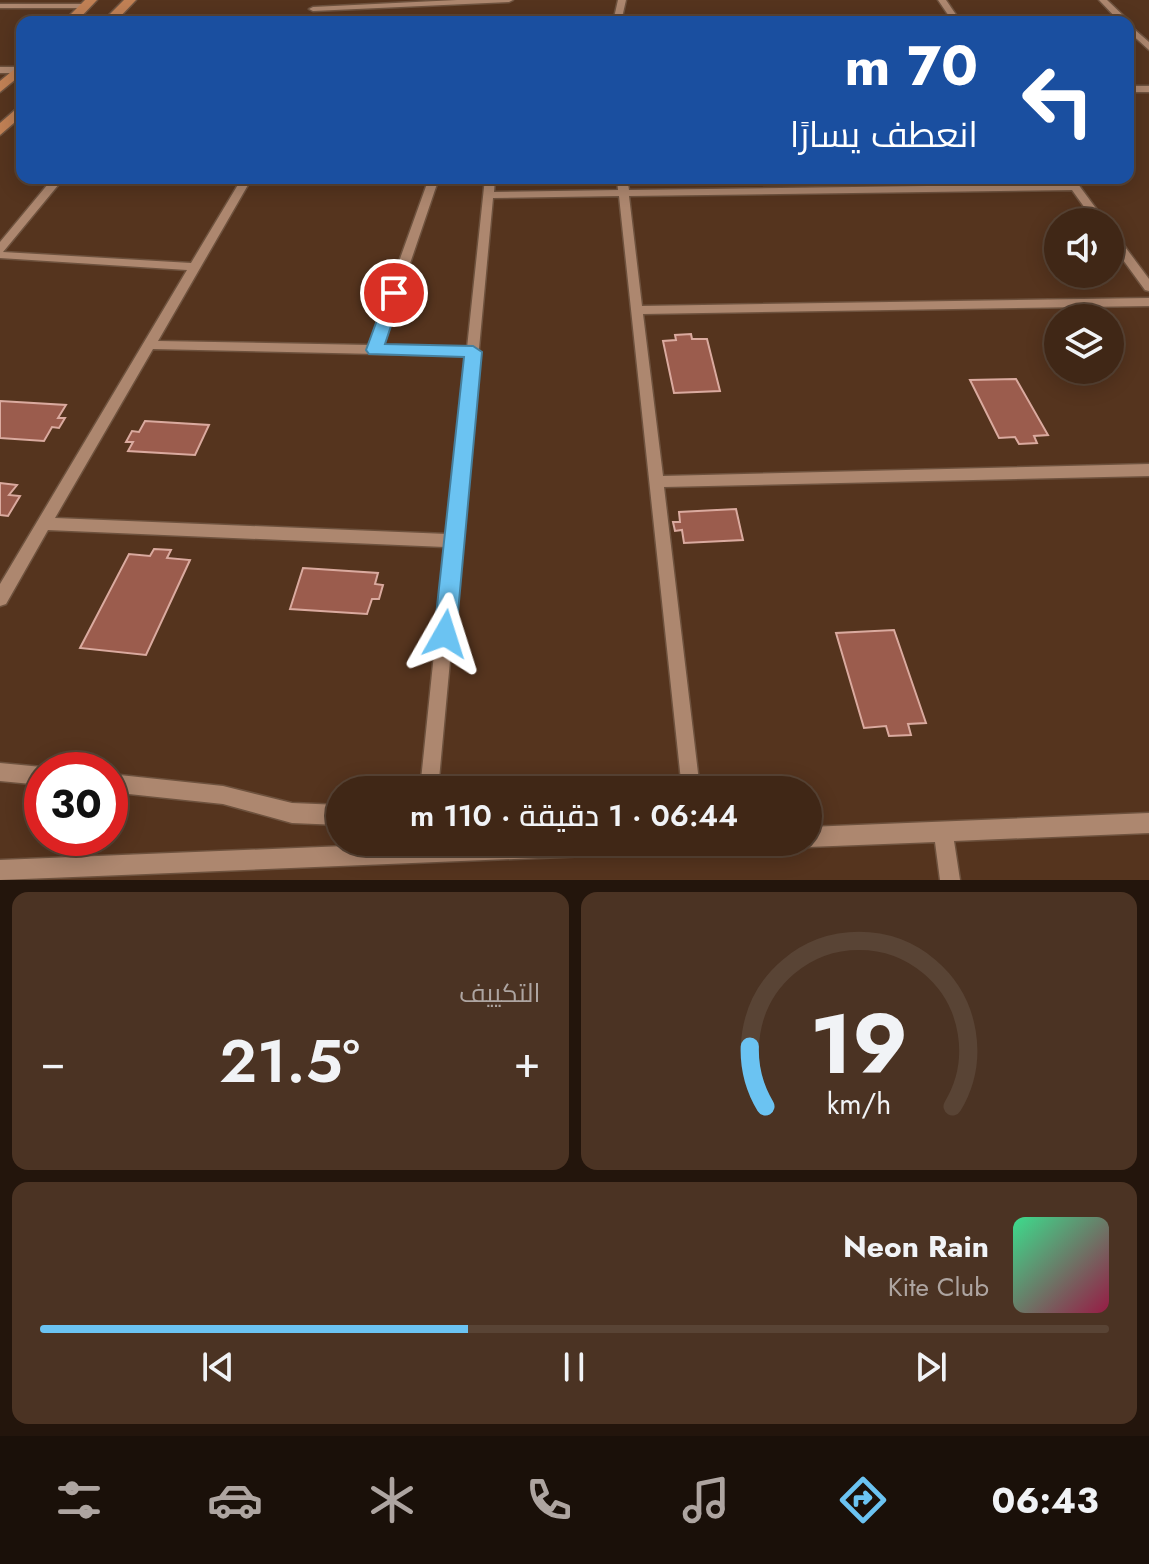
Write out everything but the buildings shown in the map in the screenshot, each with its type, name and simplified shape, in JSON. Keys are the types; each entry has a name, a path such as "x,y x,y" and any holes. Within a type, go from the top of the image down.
{"main road":[{"path":"114,16 130,0"},
{"path":"0,88 16,74"},
{"path":"0,131 16,114"}],"street":[{"path":"309,16 318,0"},
{"path":"313,9 509,0"},
{"path":"1103,0 1118,16"},
{"path":"0,6 88,3"},
{"path":"1134,32 1149,47"},
{"path":"0,252 54,184"},
{"path":"0,599 243,184"},
{"path":"374,350 432,184"},
{"path":"430,776 490,184"},
{"path":"489,195 623,185 772,184"},
{"path":"1072,184 1090,208"},
{"path":"623,185 689,776"},
{"path":"0,252 195,267"},
{"path":"1124,253 1149,287"},
{"path":"636,310 1149,302"},
{"path":"149,345 473,352"},
{"path":"655,482 1149,470"},
{"path":"44,524 454,541"},
{"path":"0,772 24,774"},
{"path":"128,785 223,795 292,813 326,814"},
{"path":"822,836 1149,823"},
{"path":"943,832 950,880"},
{"path":"0,870 326,852"}],"route":[{"path":"394,293 374,350 473,352 445,634"}]}
